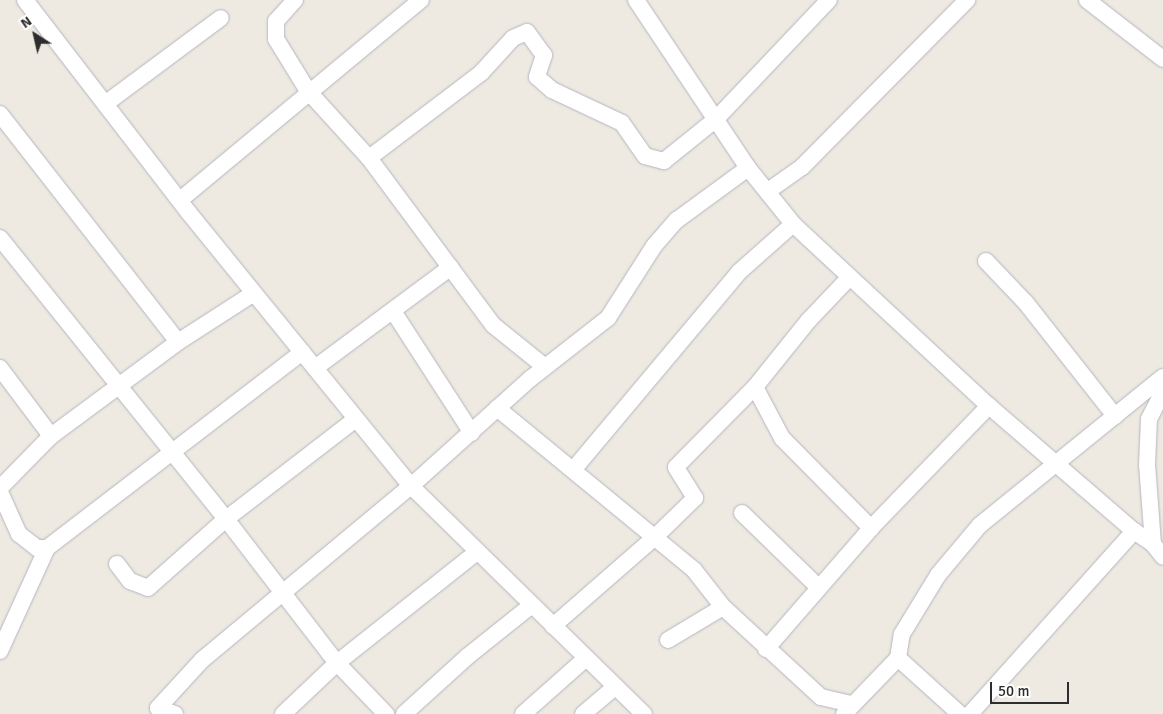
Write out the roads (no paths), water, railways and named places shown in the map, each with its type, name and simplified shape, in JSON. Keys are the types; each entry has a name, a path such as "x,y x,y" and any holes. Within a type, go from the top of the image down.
{"street":[{"path":"24,0 180,200 411,486 644,714"},
{"path":"295,0 276,21 276,39 308,92 369,158 493,325 545,367"},
{"path":"180,200 421,0"},
{"path":"369,158 480,72 513,38 527,32 544,55 537,77 552,90 622,123 645,156 664,161 716,119 829,0"},
{"path":"768,190 802,167 967,0"},
{"path":"1087,0 1163,59"},
{"path":"640,2 748,168 768,190 793,224 989,406 1134,531 1153,544 1163,557"},
{"path":"105,104 221,18"},
{"path":"0,114 178,342"},
{"path":"174,714 158,708 202,660 411,486 545,367 608,318 654,246 677,220 748,168"},
{"path":"573,470 739,272 793,224"},
{"path":"0,238 170,453 284,592 337,663 386,714"},
{"path":"986,261 1026,303 1115,416"},
{"path":"315,368 451,267"},
{"path":"553,626 655,538 695,498 676,466 755,387 808,321 849,278"},
{"path":"47,548 37,548 18,534 0,490 51,436 178,342 254,292"},
{"path":"393,311 472,433"},
{"path":"0,651 47,548 302,352"},
{"path":"0,368 51,436"},
{"path":"497,408 694,570 723,607 766,649 821,698 848,709 898,658 902,634 938,575 980,525 1163,377"},
{"path":"755,387 782,438 871,528"},
{"path":"1153,544 1147,466 1149,419 1163,392"},
{"path":"766,649 871,528 989,406"},
{"path":"117,564 130,581 148,588 226,519 356,419"},
{"path":"742,513 819,588"},
{"path":"970,714 1134,531"},
{"path":"283,714 337,663 477,552"},
{"path":"404,714 468,656 532,605"},
{"path":"668,640 723,607"},
{"path":"523,714 586,658"},
{"path":"898,658 960,714"},
{"path":"583,714 615,687"}]}
